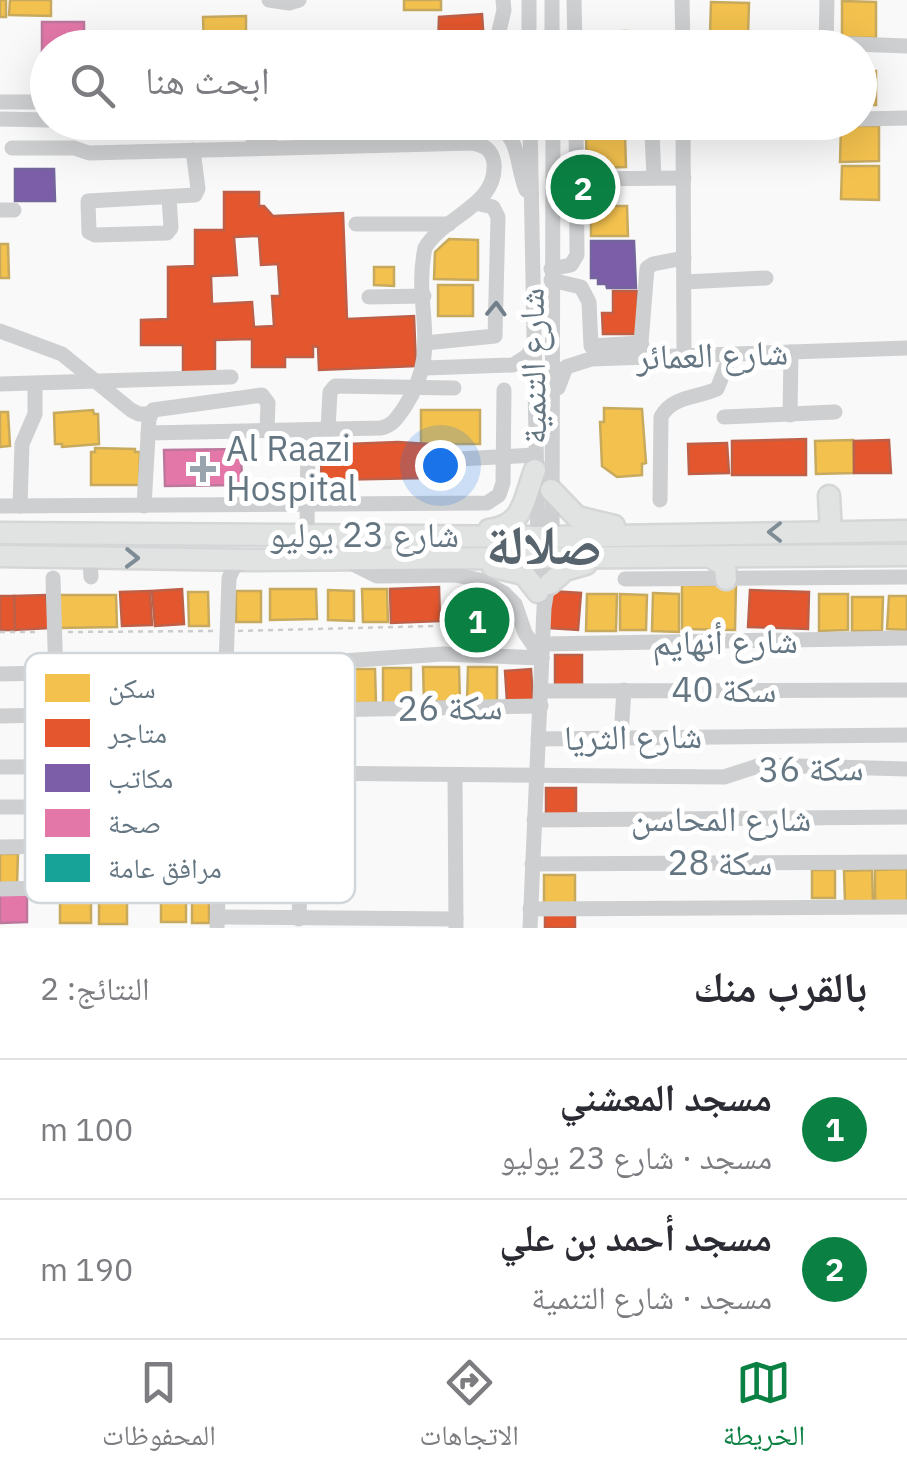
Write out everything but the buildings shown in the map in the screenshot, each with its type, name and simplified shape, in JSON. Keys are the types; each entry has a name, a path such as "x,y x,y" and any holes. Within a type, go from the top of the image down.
{"main road":[{"path":"456,536 498,529 514,520 523,511 535,462"},
{"path":"551,490 584,521 660,533"},
{"path":"829,496 830,532"},
{"name":"شارع 23 يوليو","path":"0,533 545,537 907,531"},
{"name":"شارع 23 يوليو","path":"0,556 91,567 210,560 907,555"},
{"path":"709,556 736,579 749,556"},
{"path":"458,559 518,571 544,594 565,570 585,564 617,564 635,557"}],"street":[{"path":"269,0 299,0"},
{"path":"499,30 503,0"},
{"path":"528,0 529,30"},
{"path":"552,0 552,30"},
{"path":"574,0 575,30"},
{"path":"682,0 683,30"},
{"path":"826,30 827,0"},
{"path":"526,30 529,22"},
{"path":"877,46 907,46"},
{"path":"0,102 30,102"},
{"path":"877,119 907,118"},
{"path":"0,119 30,120"},
{"path":"238,149 260,140"},
{"path":"282,140 303,147"},
{"path":"512,140 532,201"},
{"name":"شارع التنمية","path":"530,140 535,462 545,537"},
{"name":"شارع التنمية","path":"530,928 541,698 538,647 551,490 553,140"},
{"path":"551,274 571,265 578,255 577,140"},
{"path":"652,140 654,178"},
{"path":"683,140 684,356"},
{"path":"12,148 74,148 89,152 480,144 492,155 491,184 476,203 432,237 425,248 424,368 418,388 396,420 387,427 148,433"},
{"path":"169,196 171,228 167,233 89,232 88,200 169,196 195,195 198,189 194,150"},
{"path":"578,179 684,178"},
{"path":"425,343 495,336 498,217 493,208 476,203"},
{"path":"356,224 449,224"},
{"path":"644,350 646,268 684,258"},
{"path":"551,274 581,287 589,302 591,352"},
{"path":"684,282 766,278"},
{"path":"370,297 424,296"},
{"path":"0,330 62,354 138,414 257,395 266,398 267,430"},
{"path":"512,365 527,356 532,347"},
{"name":"شارع العمائر","path":"551,411 566,366 591,352 644,350 684,356 907,348"},
{"path":"790,416 792,352"},
{"path":"660,500 661,418 667,406 677,400 700,397 718,389 731,354"},
{"path":"424,368 512,365 525,371 533,383"},
{"path":"0,384 99,382 231,371 230,398"},
{"path":"35,384 36,414 22,444 27,506 35,533"},
{"path":"328,429 330,392 335,386 454,388"},
{"path":"0,506 487,503 502,490 504,390"},
{"path":"184,432 185,404"},
{"path":"724,416 835,412"},
{"path":"144,506 150,414"},
{"path":"308,430 308,535"},
{"path":"459,460 504,456 535,462"},
{"path":"210,560 224,566 230,578"},
{"path":"228,653 230,578 234,568 249,560"},
{"path":"345,560 377,576 454,575 480,580 516,604 538,647"},
{"path":"625,579 907,577"},
{"path":"54,578 57,653"},
{"name":"شارع أنهايم","path":"355,660 443,654 518,657 538,647 907,638"},
{"path":"621,736 624,690"},
{"name":"سكة 40","path":"541,698 624,690 907,690"},
{"name":"سكة 26","path":"355,707 541,698"},
{"name":"سكة 26","path":"0,716 25,716"},
{"name":"شارع الثريا","path":"538,738 907,736"},
{"name":"سكة 36","path":"355,774 724,777 761,765 907,769"},
{"path":"0,767 25,767"},
{"path":"218,923 299,919 456,923 455,776"},
{"path":"0,807 25,807"},
{"name":"شارع المحاسن","path":"534,820 907,817"},
{"path":"0,847 25,847"},
{"name":"سكة 28","path":"532,864 907,862"},
{"path":"0,889 25,888"},
{"path":"299,903 299,919"},
{"path":"530,909 907,906"}],"place":[{"name":"مسجد أحمد بن علي","path":"583,187"},
{"name":"Al Raazi Hospital","path":"203,469"},
{"name":"مسجد المعشني","path":"477,620"}],"district":[{"name":"صلالة","path":"544,546"}]}
